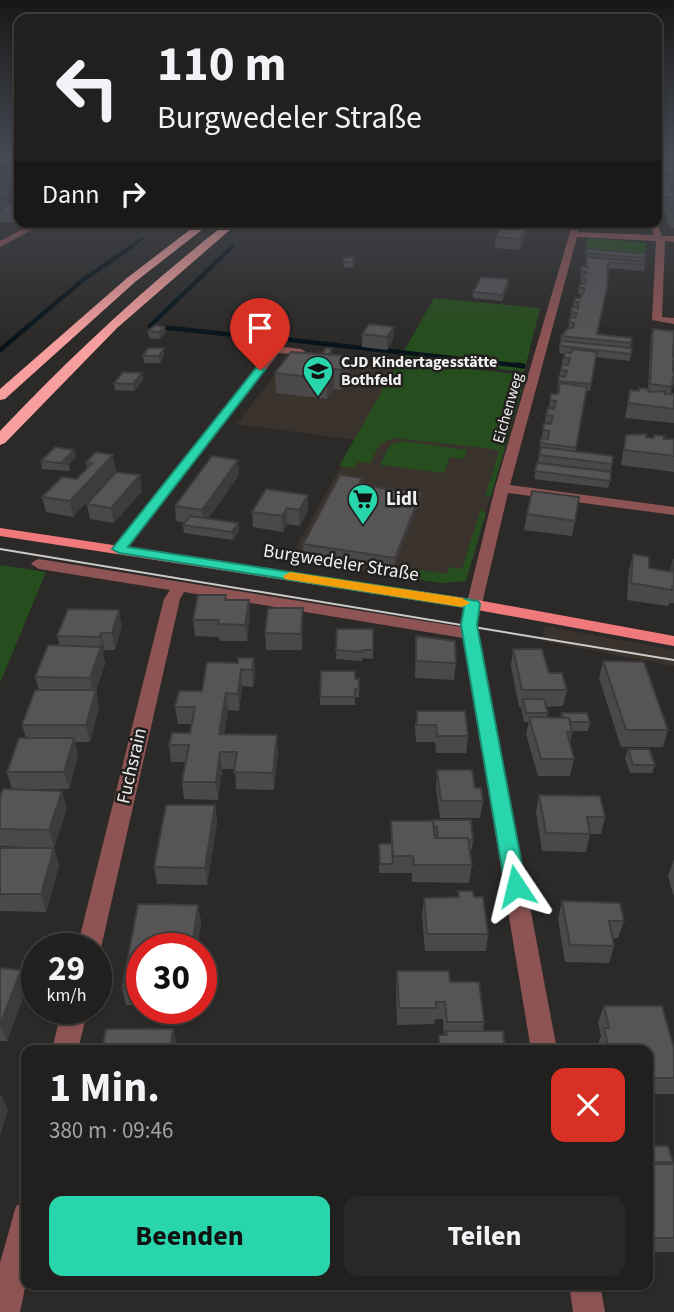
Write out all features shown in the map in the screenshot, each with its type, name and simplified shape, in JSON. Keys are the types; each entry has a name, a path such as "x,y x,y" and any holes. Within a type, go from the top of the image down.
{"highway":[{"path":"0,396 131,280 199,228"},
{"path":"0,440 58,377 157,283 226,228"}],"main road":[{"name":"Burgwedeler Straße","path":"0,532 472,604 674,640"}],"street":[{"path":"0,244 31,228"},
{"path":"575,228 674,239"},
{"name":"Eichenweg","path":"543,1045 469,625 502,488 575,228"},
{"path":"656,228 660,238 657,320 674,321"},
{"path":"119,549 276,349 301,352"},
{"path":"502,488 674,511"},
{"path":"40,564 472,634"},
{"name":"Fuchsrain","path":"93,933 172,599 180,586"},
{"path":"66,1045 71,1024"},
{"path":"4,1312 21,1238"},
{"path":"585,1290 589,1312"}],"shaded area":[{"path":"315,352 399,361 361,432 504,450 466,581 440,583 289,559 356,440 237,424 282,365 304,367"},
{"path":"545,626 674,650 674,666 542,641"}],"green space":[{"path":"588,238 646,243 644,259 584,254"},
{"path":"434,298 540,308 524,372 400,358"},
{"path":"399,361 526,375 491,496 485,497 499,451 487,448 393,438 380,444 370,463 358,462 354,468 339,466"},
{"path":"402,441 467,450 464,459 450,457 444,473 380,465 390,445"},
{"path":"481,509 486,513 466,581 440,583 397,576 400,567 446,574 449,567 462,569"},
{"path":"0,565 46,572 0,683"}],"building":[{"path":"500,228 526,228 521,239 496,237"},
{"path":"587,249 645,254 645,258 586,253"},
{"path":"355,257 352,262 344,262 344,258"},
{"path":"586,257 645,262 645,265 609,262 608,266 607,288 597,334 632,338 631,343 561,336 568,328 573,328 574,323 569,322 577,313 571,312 572,307 578,308 579,302 574,302 575,298 580,298 584,291 584,288 579,288 580,284 585,284 586,279 581,279 582,275 587,273 581,270 582,266 587,267"},
{"path":"481,277 509,279 503,295 473,292"},
{"path":"369,324 394,327 387,337 362,334"},
{"path":"155,325 165,327 159,332 148,331"},
{"path":"653,329 674,331 672,387 650,384"},
{"path":"561,341 632,348 631,354 560,346"},
{"path":"148,348 164,348 159,356 143,356"},
{"path":"326,348 332,349 329,354 322,354"},
{"path":"572,349 597,352 591,384 558,381 559,376 565,377 567,371 561,370 562,365 568,365 570,358 564,358 565,352 571,353"},
{"path":"291,352 351,356 341,370 334,369 327,379 275,373"},
{"path":"123,372 142,373 133,384 114,383"},
{"path":"560,383 587,387 576,448 540,443 541,438 548,439 549,431 543,430 544,423 551,424 553,416 546,415 548,408 554,409 556,401 550,400 551,394 558,394"},
{"path":"639,388 649,389 648,392 665,391 665,394 674,394 674,409 628,403 630,390 639,391"},
{"path":"646,434 646,437 654,438 654,435 674,439 674,456 624,450 626,435"},
{"path":"55,447 74,450 63,461 69,464 41,461"},
{"path":"541,447 613,456 612,464 539,455"},
{"path":"96,452 113,455 70,501 42,497 62,477 77,479 92,463 86,462"},
{"path":"212,456 238,460 202,510 175,506"},
{"path":"537,463 611,472 610,481 535,471"},
{"path":"116,472 140,475 111,508 87,504"},
{"name":"Lidl","path":"340,475 362,478 359,485 421,493 395,558 303,544"},
{"path":"266,489 308,495 299,510 287,508 282,516 252,512"},
{"path":"532,491 579,497 575,521 527,514"},
{"path":"190,516 238,523 232,532 183,525"},
{"path":"633,554 649,557 649,568 672,572 674,560 672,590 631,583"},
{"path":"198,595 226,595 225,600 249,600 245,625 218,624 219,620 193,620"},
{"path":"268,608 303,608 301,634 265,633"},
{"path":"68,609 119,610 112,633 101,633 100,637 57,636"},
{"path":"337,629 373,629 373,650 336,650"},
{"path":"416,636 455,641 456,663 416,661"},
{"path":"48,645 101,647 90,678 35,677"},
{"path":"513,649 542,649 549,673 562,673 567,690 522,690"},
{"path":"238,658 254,658 252,670 241,669 238,694 226,693 219,734 277,735 273,773 234,772 237,752 220,752 216,782 182,782 189,745 169,745 172,733 190,733 195,707 175,707 179,691 202,691 207,662 238,663"},
{"path":"603,661 644,662 668,730 626,730"},
{"path":"321,671 355,671 355,679 359,679 359,689 355,689 355,697 320,697"},
{"path":"35,690 96,690 86,725 22,725"},
{"path":"523,699 544,699 548,713 526,713"},
{"path":"417,711 465,711 468,736 437,736 436,725 417,725"},
{"path":"562,713 587,713 590,722 570,722 569,718 563,718"},
{"path":"529,717 569,718 572,732 567,732 574,759 541,759"},
{"path":"19,738 74,738 64,772 7,772"},
{"path":"628,749 649,749 655,765 633,765"},
{"path":"437,770 472,770 475,788 481,788 483,801 441,801"},
{"path":"3,789 62,791 49,830 0,829 0,797"},
{"path":"539,795 600,796 605,817 587,817 590,834 546,833"},
{"path":"166,805 215,805 205,868 154,867"},
{"path":"432,820 471,820 473,840 438,838 437,827 434,827"},
{"path":"391,821 433,821 435,838 468,838 472,865 414,865 413,856 393,856"},
{"path":"379,844 392,844 393,864 380,864"},
{"path":"0,848 54,848 41,894 0,894"},
{"path":"458,891 473,891 474,897 483,897 488,934 427,934 424,898 459,897"},
{"path":"562,901 620,903 624,921 609,921 614,946 570,945"},
{"path":"138,904 198,905 194,933 132,933"},
{"path":"126,967 126,988 122,988"},
{"path":"0,968 21,970 0,1025"},
{"path":"397,971 449,971 450,982 479,982 484,1022 447,1022 445,1002 436,1002 436,1008 399,1008"},
{"path":"604,1006 662,1006 674,1049 674,1078 653,1078 653,1045 608,1045 604,1028 609,1028"},
{"path":"106,1029 173,1029 171,1045 103,1045"},
{"path":"446,1031 503,1031 504,1045 440,1045 439,1035 447,1035"},
{"path":"653,1146 668,1146 673,1162 653,1162"},
{"path":"653,1164 674,1164 674,1238 653,1238"}],"waterway":[{"path":"128,249 142,239"},
{"path":"0,350 83,280 131,247"},
{"path":"232,247 150,326 274,339"},
{"path":"290,340 523,366 518,365"}],"tram line":[{"path":"0,549 674,660"}],"slow traffic":[{"path":"290,576 462,603"}],"place":[{"name":"CJD Kindertagesstätte Bothfeld","path":"318,398"},
{"name":"Lidl","path":"363,526"}],"route":[{"path":"260,370 119,549 472,604 469,625 516,886"}]}
